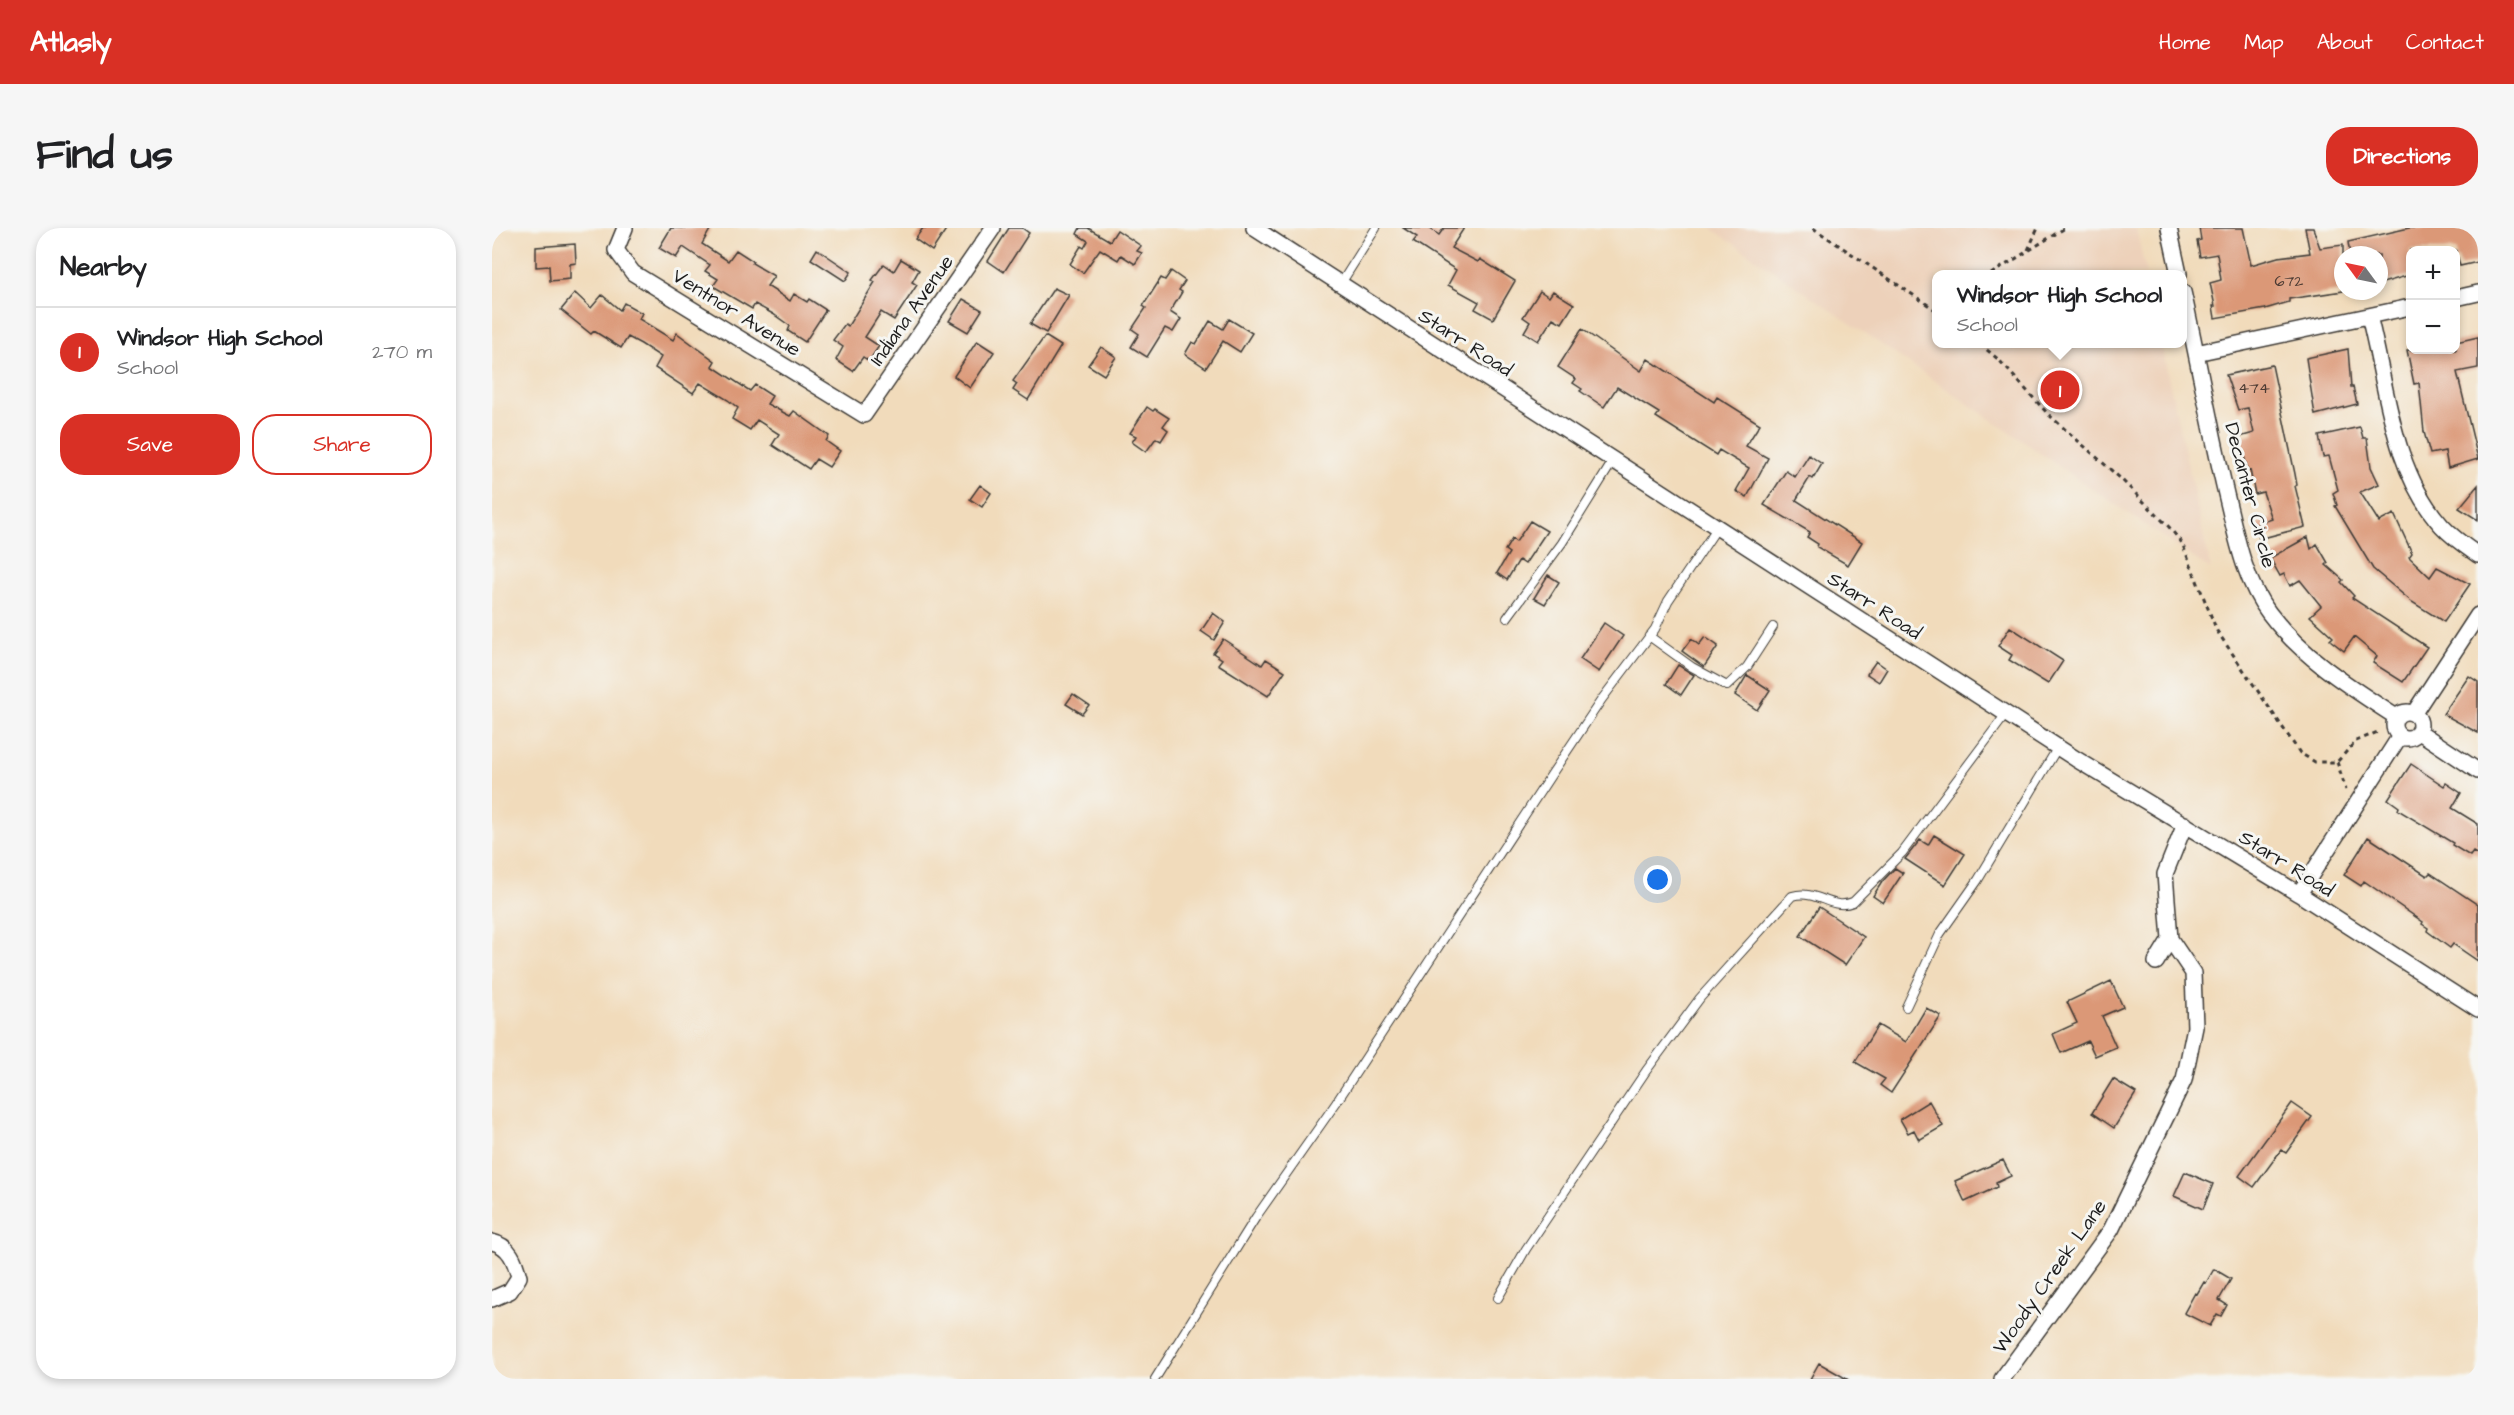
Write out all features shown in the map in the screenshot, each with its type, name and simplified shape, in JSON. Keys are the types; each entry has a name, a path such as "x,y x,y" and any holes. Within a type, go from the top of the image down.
{"street":[{"name":"Ventnor Avenue","path":"625,228 616,250 633,273 864,415"},
{"name":"Indiana Avenue","path":"864,415 993,228"},
{"name":"Starr Road","path":"1254,228 2006,714 2299,894 2478,1009"},
{"path":"2169,228 2178,270"},
{"path":"2460,297 2478,293"},
{"path":"2196,353 2406,308"},
{"name":"Decanter Circle","path":"2187,311 2216,451 2244,566 2268,612 2294,642 2326,670 2396,717"},
{"path":"2369,316 2400,449 2422,499 2442,526 2478,555"},
{"path":"2414,713 2478,615"},
{"path":"2406,711 2414,713 2419,720 2418,731 2412,737 2400,736 2394,728 2396,717 2406,711"},
{"path":"2418,731 2478,771"},
{"path":"2299,894 2400,736"},
{"name":"Woody Creek Lane","path":"2002,1379 2111,1230 2184,1080 2195,1027 2193,973 2170,939 2165,874 2184,824"},
{"path":"2156,962 2170,939"},
{"path":"492,1242 504,1246 515,1261 519,1277 510,1291 492,1299"}],"lane":[{"path":"1340,285 1376,228"},
{"path":"1507,618 1563,543 1613,461"},
{"path":"1155,1379 1256,1217 1342,1093 1553,772 1649,636 1668,601 1717,528"},
{"path":"1649,636 1692,667 1727,686 1747,667 1773,627"},
{"path":"1498,1298 1526,1250 1646,1071 1700,998 1726,968 1792,896 1804,893 1838,904 1845,905 1853,902 1902,853 2006,714"},
{"path":"1906,1007 1940,934 1978,880 2058,747"}],"path":[{"path":"1813,228 1932,306"},
{"path":"2028,252 2038,228"},
{"path":"1998,270 2065,228"},
{"path":"1985,348 1999,360 2048,414 2121,479 2182,543 2217,631 2293,745 2308,760 2337,762 2356,741 2380,731"},
{"path":"2337,762 2346,790"}],"shaded area":[{"path":"1711,228 2136,228 2145,270 1932,270 1932,348 2162,348 2211,570"}],"building":[{"path":"671,228 711,228 702,244 728,261 736,250 774,276 767,286 790,301 794,294 807,302 809,299 826,310 805,342 788,331 790,326 773,314 755,304 752,309 713,286 718,279 705,271 710,265 683,247 676,258 659,248"},
{"path":"923,228 947,228 932,251 915,239"},
{"path":"1009,228 1022,228 1029,233 1004,272 988,261"},
{"path":"1080,228 1088,228 1110,241 1117,230 1141,246 1137,251 1142,253 1135,264 1121,255 1118,260 1100,249 1083,273 1070,264 1081,246 1084,248 1088,241 1077,234"},
{"path":"1403,228 1429,228 1439,235 1444,228 1464,228 1451,248 1478,262 1480,259 1515,281 1493,319 1475,309 1479,302 1448,285 1456,270 1413,242 1417,237"},
{"path":"2199,228 2243,228 2251,265 2278,257 2310,253 2305,228 2313,228 2320,248 2334,246 2334,292 2289,299 2289,302 2265,309 2215,318 2210,283 2221,280 2217,254 2200,257 2197,241 2201,240"},
{"path":"2409,228 2478,228 2478,262 2460,266 2460,246 2406,246 2406,276 2388,281 2388,246 2349,246 2348,242"},
{"path":"575,244 576,263 570,264 570,279 550,281 549,266 536,267 536,247"},
{"path":"817,249 851,272 845,281 811,259"},
{"path":"901,259 919,270 912,282 917,285 894,320 881,312 865,337 879,346 869,361 863,357 853,371 836,360 843,347 833,340 845,324 848,326 875,282 872,280 884,264 894,271"},
{"path":"1171,271 1185,281 1179,290 1182,292 1170,312 1181,319 1173,332 1165,328 1147,357 1131,347 1139,334 1132,329 1146,308 1143,306 1161,278 1165,280"},
{"path":"1054,288 1069,295 1046,333 1030,324"},
{"path":"1540,291 1549,297 1553,291 1574,304 1562,323 1553,318 1538,341 1524,332 1530,322 1523,317"},
{"path":"575,293 591,308 602,295 620,310 624,303 642,313 639,319 673,340 677,333 715,361 712,366 750,391 755,385 772,396 767,404 790,416 794,411 829,436 826,441 840,451 829,467 816,459 809,469 772,445 779,434 757,420 750,430 732,419 738,408 728,400 700,383 693,393 655,368 661,357 641,344 628,337 621,348 594,331 591,334 561,310"},
{"path":"963,299 982,310 968,332 949,321"},
{"path":"1229,319 1252,333 1240,352 1223,341 1206,368 1185,354 1192,342 1196,344 1210,321 1223,329"},
{"path":"1582,329 1641,371 1648,359 1714,402 1717,397 1760,424 1746,446 1768,458 1747,497 1736,491 1749,468 1719,450 1716,455 1656,417 1659,413 1617,387 1604,407 1580,391 1582,389 1573,383 1576,379 1558,367"},
{"path":"1045,336 1061,346 1028,400 1013,390 1017,384 1013,381"},
{"path":"2478,337 2478,368 2457,372 2478,459 2448,468 2445,451 2430,454 2424,432 2419,383 2414,384 2408,354 2460,354 2460,341"},
{"path":"977,341 994,352 970,388 954,376"},
{"path":"1101,347 1116,357 1104,375 1088,365"},
{"path":"2348,349 2351,387 2353,387 2357,404 2315,415 2306,358"},
{"path":"2272,365 2305,527 2259,539 2257,524 2272,519 2263,492 2255,494 2250,470 2248,471 2236,438 2254,433 2248,408 2238,410 2226,375"},
{"path":"1147,407 1169,418 1163,426 1168,430 1161,441 1156,438 1146,452 1132,442 1136,436 1130,433"},
{"path":"2360,427 2363,438 2367,438 2371,467 2379,484 2360,492 2379,522 2394,514 2412,553 2409,557 2430,577 2437,567 2470,584 2444,622 2412,602 2373,569 2335,506 2337,505 2333,493 2338,490 2329,456 2323,457 2319,436"},
{"path":"1809,455 1822,464 1813,479 1810,477 1796,500 1862,542 1848,565 1817,547 1818,544 1807,537 1810,532 1764,505 1786,471 1795,477"},
{"path":"980,485 991,493 982,507 970,499"},
{"path":"2478,485 2478,520 2459,508"},
{"path":"1530,521 1547,531 1525,564 1519,560 1507,580 1497,573 1509,553 1505,550 1512,539 1516,542"},
{"path":"2308,537 2311,549 2317,544 2328,563 2326,565 2343,580 2341,582 2354,596 2352,598 2427,647 2403,682 2373,663 2377,656 2354,637 2344,651 2330,640 2333,637 2310,616 2321,606 2300,580 2290,586 2284,574 2280,576 2270,558"},
{"path":"1548,575 1559,582 1545,604 1534,598"},
{"path":"1213,613 1225,622 1214,640 1201,631"},
{"path":"1604,623 1623,636 1599,672 1580,659"},
{"path":"2010,627 2063,661 2048,684 2009,660 2012,655 1998,646"},
{"path":"1705,637 1718,646 1704,667 1682,651 1691,639 1699,645"},
{"path":"1223,639 1262,665 1266,659 1285,671 1268,696 1218,664 1222,659 1213,653"},
{"path":"1876,661 1887,669 1879,682 1867,674"},
{"path":"1678,665 1694,675 1681,695 1666,684"},
{"path":"1747,675 1770,690 1757,710 1735,695"},
{"path":"2469,676 2478,682 2478,733 2443,714"},
{"path":"1073,694 1089,705 1082,714 1066,704"},
{"path":"2411,764 2444,786 2446,783 2461,793 2452,808 2478,824 2478,855 2473,852 2470,856 2452,845 2453,843 2398,810 2399,807 2388,799"},
{"path":"1934,835 1965,854 1945,885 1905,859 1920,840 1928,845"},
{"path":"2368,837 2427,876 2430,873 2478,905 2478,961 2453,944 2450,948 2427,931 2428,928 2422,924 2423,922 2364,881 2361,886 2344,875"},
{"path":"1895,868 1903,873 1883,903 1873,896"},
{"path":"1819,907 1864,937 1845,965 1800,936"},
{"path":"2111,981 2123,1007 2102,1016 2116,1047 2095,1056 2088,1041 2061,1053 2053,1034 2077,1023 2067,1002"},
{"path":"1926,1008 1941,1016 1891,1093 1880,1085 1885,1079 1855,1062 1878,1025 1906,1042"},
{"path":"2113,1079 2136,1093 2114,1128 2092,1113"},
{"path":"1929,1101 1943,1126 1919,1140 1914,1130 1908,1133 1900,1119"},
{"path":"2292,1103 2312,1117 2286,1153 2281,1150 2254,1187 2239,1176"},
{"path":"2003,1160 2011,1176 1996,1183 1997,1187 1965,1202 1955,1181"},
{"path":"2185,1172 2213,1184 2203,1209 2174,1196"},
{"path":"2214,1269 2231,1279 2219,1300 2227,1305 2221,1316 2217,1314 2210,1326 2184,1313 2195,1293 2197,1294 2204,1282 2206,1283"},
{"path":"1819,1363 1847,1379 1810,1379"}],"place":[{"name":"Windsor High School","path":"2060,390"}]}
